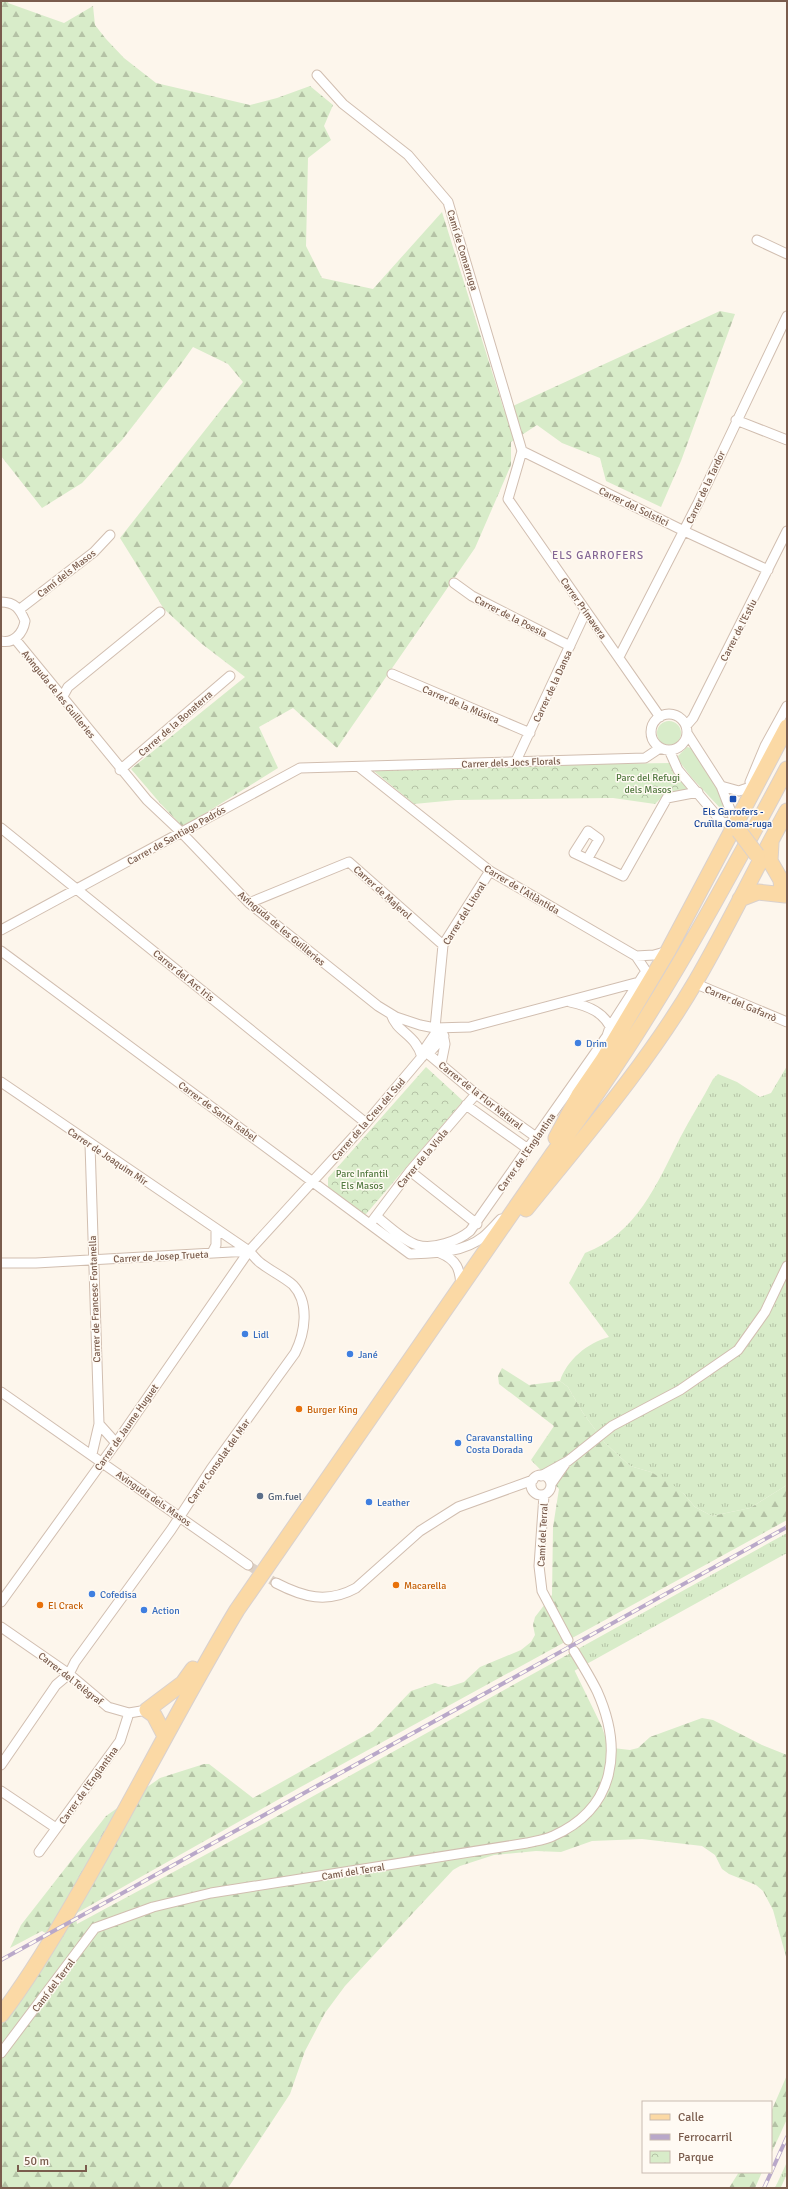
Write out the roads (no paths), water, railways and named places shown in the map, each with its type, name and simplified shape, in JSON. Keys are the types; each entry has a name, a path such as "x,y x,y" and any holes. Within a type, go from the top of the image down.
{"main road":[{"path":"552,1155 556,1139 613,1033 651,972 668,951 725,842 737,828 752,787 787,727"},
{"path":"1,2015 64,1919 110,1840 211,1653 237,1610 552,1155 583,1115 664,992 711,912 787,769"},
{"path":"510,1217 522,1214 597,1122 651,1050 694,983 740,899 759,858 787,811"},
{"path":"737,828 784,893"},
{"path":"771,839 770,861 781,880 784,893"},
{"path":"740,899 758,892 784,893"},
{"path":"165,1736 154,1715 147,1710 183,1683 199,1661 211,1653"}],"street":[{"name":"Camí de Comarruga","path":"317,75 344,104 408,155 448,202 522,451"},
{"path":"757,240 787,254"},
{"name":"Carrer de la Tardor","path":"619,657 684,531 787,316"},
{"path":"736,420 787,440"},
{"name":"Carrer Primavera","path":"522,451 508,499 660,717"},
{"name":"Carrer del Solstici","path":"522,451 684,531 768,570"},
{"name":"Carrer de l'Estiu","path":"686,730 787,531"},
{"name":"Camí dels Masos","path":"20,609 94,552 110,535"},
{"name":"Carrer de la Poesia","path":"454,583 472,596 570,646"},
{"path":"1,602 9,602 20,609 25,621 24,627 15,639 9,642 1,641"},
{"name":"Carrer de la Dansa","path":"516,761 586,611"},
{"path":"63,696 68,687 160,612"},
{"name":"Avinguda de les Guilleries","path":"15,639 63,696 120,770 147,800 249,903 378,1006 391,1014 407,1022 440,1030 470,1027 569,1002 639,982"},
{"name":"Carrer de la Música","path":"392,674 530,732"},
{"name":"Carrer de la Bonaterra","path":"120,770 230,676"},
{"path":"721,786 732,790 752,787 765,746 787,706"},
{"path":"673,715 682,720 686,730 721,786 737,828 721,821 678,770 665,749 653,740 651,734 654,722 660,717 673,715"},
{"path":"665,749 681,745 686,730"},
{"name":"Carrer dels Jocs Florals","path":"359,767 644,758 665,749"},
{"name":"Carrer de Santiago Padrós","path":"1,930 300,768 332,766 359,767"},
{"name":"Carrer de l'Atlàntida","path":"359,767 490,872 636,956 651,972"},
{"path":"588,858 623,876 667,798 698,792"},
{"name":"Carrer del Arc Iris","path":"1,828 79,889 366,1123"},
{"name":"Carrer de Majerol","path":"249,903 349,862 443,945"},
{"name":"Carrer del Litoral","path":"440,1030 443,945 490,872"},
{"name":"Carrer de Santa Isabel","path":"1,951 410,1254 440,1253 482,1238 506,1215 510,1217"},
{"path":"636,956 654,955 668,951"},
{"name":"Carrer de l'Englantina","path":"376,1216 412,1243 422,1246 438,1244 463,1237 477,1224 606,1036 613,1033 639,982 651,972"},
{"name":"Carrer del Gafarrò","path":"694,983 787,1022"},
{"name":"Avinguda de les Guilleries","path":"569,1002 584,1005 596,1011 606,1019 613,1033"},
{"path":"391,1014 393,1021 415,1041 424,1055"},
{"path":"440,1030 445,1044 441,1064"},
{"name":"Carrer de la Creu del Sud","path":"249,1250 366,1123 424,1055 430,1052 440,1030"},
{"name":"Carrer de la Flor Natural","path":"424,1055 441,1064 476,1094 536,1137"},
{"name":"Carrer de Joaquim Mir","path":"1,1082 90,1144 249,1250"},
{"name":"Carrer de la Viola","path":"370,1224 410,1171 476,1094"},
{"name":"Carrer de la Flor Natural","path":"466,1106 528,1149"},
{"name":"Carrer de Francesc Fontanella","path":"90,1144 99,1424 92,1454"},
{"path":"410,1171 477,1224"},
{"path":"212,1253 216,1245 216,1229"},
{"name":"Carrer de Josep Trueta","path":"1,1263 93,1260 249,1250"},
{"name":"Carrer de Jaume Huguet","path":"1,1602 116,1443 249,1250"},
{"name":"Carrer Consolat del Mar","path":"1,1765 56,1685 69,1674 75,1662 180,1517 211,1469 296,1353 300,1343 304,1323 303,1303 293,1286 260,1263 249,1250"},
{"path":"440,1253 450,1257 457,1264 460,1271 461,1287"},
{"path":"535,1481 568,1461 612,1426 680,1390 738,1350 765,1312 787,1266"},
{"name":"Avinguda dels Masos","path":"1,1392 92,1454 248,1565"},
{"path":"99,1424 116,1443"},
{"path":"535,1481 536,1493 544,1495 550,1490 551,1484 568,1461"},
{"path":"276,1583 308,1597 337,1595 352,1586 359,1584 420,1531 458,1507 546,1477 551,1484"},
{"name":"Camí del Terral","path":"544,1495 539,1566 542,1591 568,1640"},
{"name":"Carrer del Telègraf","path":"1,1627 69,1674 108,1707 129,1713 147,1710"},
{"name":"Camí del Terral","path":"1,2053 95,1928 153,1907 211,1893 527,1844 552,1837 570,1828 589,1811 600,1797 610,1774 612,1754 610,1733 597,1692 574,1651"},
{"name":"Carrer de l'Englantina","path":"39,1852 120,1741 129,1713"},
{"path":"1,1791 56,1828"}],"tunnel":[{"path":"248,1565 276,1583"}],"railway":[{"path":"1,1960 787,1527"},
{"path":"772,2170 787,2137"},
{"path":"764,2188 771,2173"}],"place":[{"name":"Els Garrofers - Cruïlla Coma-ruga","path":"733,799"},
{"name":"Drim","path":"578,1043"},
{"name":"Lidl","path":"245,1334"},
{"name":"Jané","path":"350,1354"},
{"name":"Burger King","path":"299,1409"},
{"name":"Caravanstalling Costa Dorada","path":"458,1443"},
{"name":"Gm.fuel","path":"260,1496"},
{"name":"Leather","path":"369,1502"},
{"name":"Macarella","path":"396,1585"},
{"name":"Cofedisa","path":"92,1594"},
{"name":"El Crack","path":"40,1605"},
{"name":"Action","path":"144,1610"}],"district":[{"name":"ELS GARROFERS","path":"598,555"}],"park label":[{"name":"Parc del Refugi dels Masos","path":"648,782"},
{"name":"Parc Infantil Els Masos","path":"362,1178"}]}
